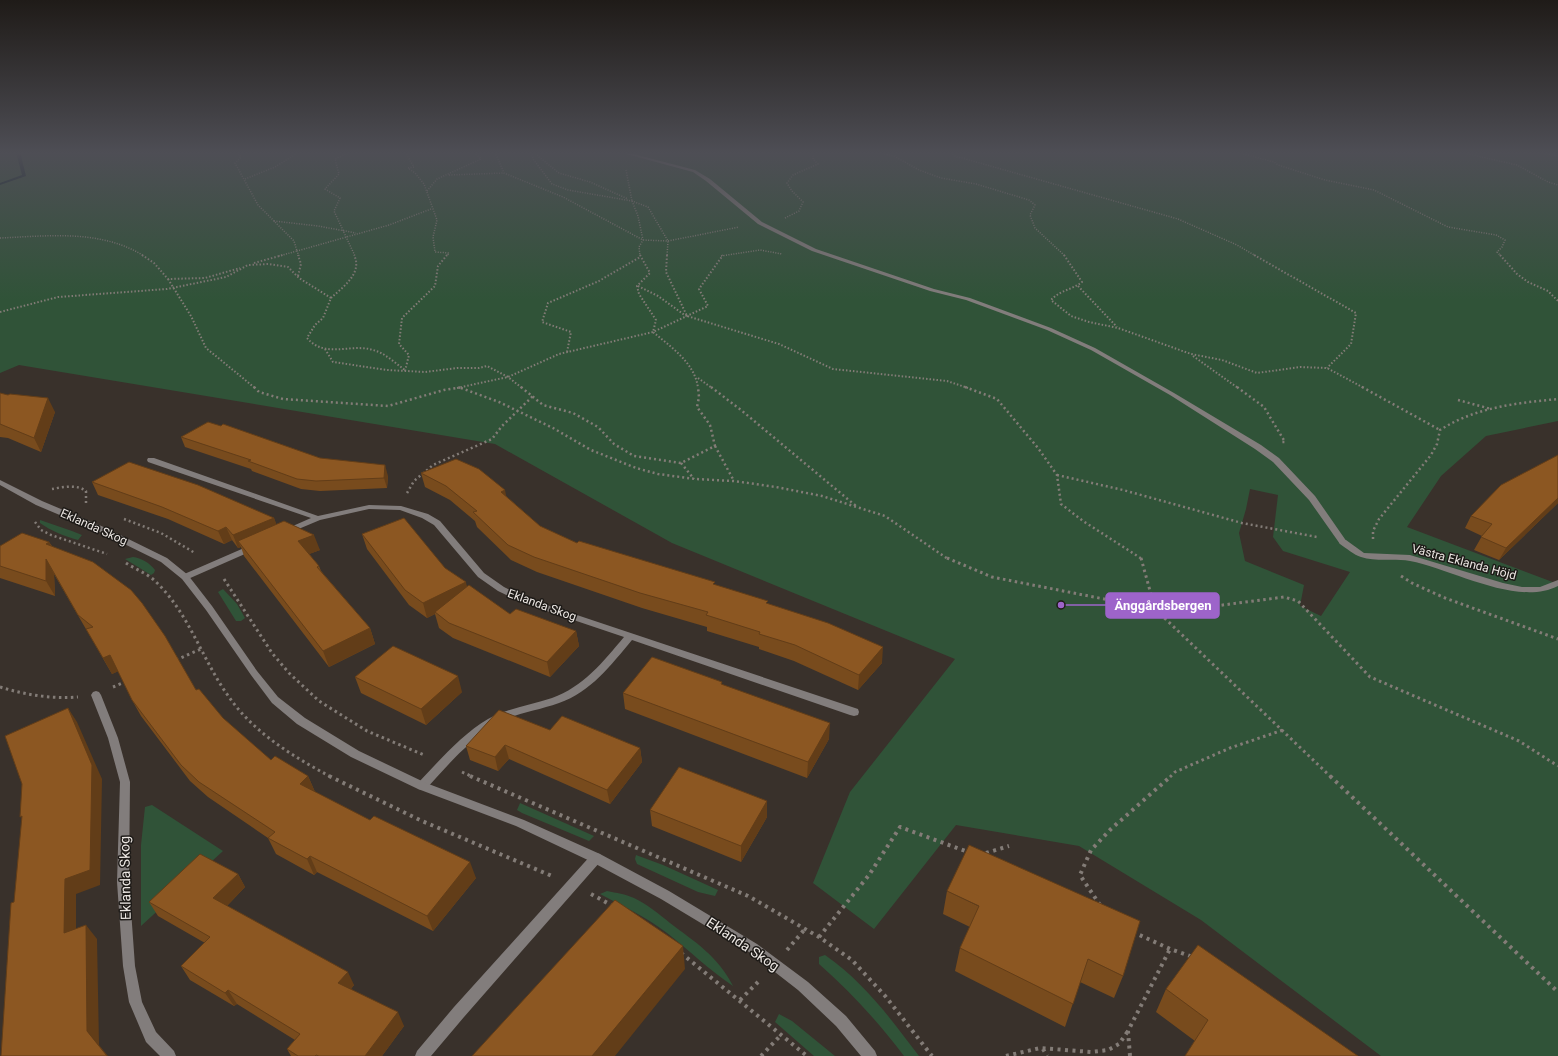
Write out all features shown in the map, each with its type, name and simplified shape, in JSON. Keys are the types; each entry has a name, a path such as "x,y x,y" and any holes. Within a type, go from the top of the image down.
{"street":[{"path":"735,201 760,223 814,250 932,290 975,302 1049,329 1087,346 1166,390 1258,447 1276,460 1312,498 1343,542"},
{"path":"151,460 318,518"},
{"name":"Eklanda Skog","path":"0,482 29,498 103,530 164,560 185,577 275,700 301,721 355,754 422,786 520,824 596,858 665,895 754,948 819,999 841,1021 870,1056"},
{"name":"Eklanda Skog","path":"280,535 318,518 369,507 401,508 425,516 437,524 481,575 501,589 526,601 854,712"},
{"name":"Västra Eklanda Höjd","path":"1343,542 1362,555 1410,558 1502,586 1522,590 1540,590 1558,583"},
{"path":"185,577 260,544"},
{"path":"422,786 466,740 490,722 506,714 558,700 579,690 593,679 629,636"},
{"name":"Eklanda Skog","path":"96,695 113,738 125,782 123,882 129,966 136,1002 151,1037 169,1056"},
{"path":"422,1056 464,1006 596,858"}],"path":[{"path":"256,201 258,206 294,242 301,264 298,276"},
{"path":"338,201 334,211 357,261 353,277 331,298 323,318 315,325 307,338 310,342 325,349 372,349 405,371"},
{"path":"405,371 409,355 399,344 402,318 435,286 438,266 449,253 435,252 433,237 437,220 431,209 429,201"},
{"path":"571,201 644,240"},
{"path":"632,201 638,216 644,240 639,247 640,257 650,273 637,286"},
{"path":"633,201 648,207 668,241 666,272 687,316"},
{"path":"1031,201 1035,204 1030,215 1034,228 1063,253 1082,282 1078,286 1056,293 1051,300 1071,316 1089,322 1118,328 1191,354 1222,360 1257,373 1300,367 1327,368 1440,430"},
{"path":"1115,201 1178,219 1237,245 1356,313 1351,344 1327,368"},
{"path":"1397,201 1448,227 1496,235 1504,240 1502,247 1497,252 1504,262 1528,282 1548,291 1558,300"},
{"path":"168,279 189,281 206,278 389,225 431,209"},
{"path":"273,221 318,226 358,233"},
{"path":"0,238 55,235 97,238 131,248 152,261 168,279 191,316 206,348 259,392 283,399 388,406 444,390 461,388 508,377 559,354 653,332 708,306 698,289 722,254 760,250 788,255"},
{"path":"567,352 571,332 542,322 548,303 599,281 640,257"},
{"path":"0,312 58,297 173,288 226,277 248,265 269,264 288,267 298,276 331,298"},
{"path":"637,286 658,296 687,316 779,344 834,369 947,381 997,399 1038,448 1057,475 1062,504 1083,522 1142,558 1155,609 1558,992"},
{"path":"637,286 639,294 656,320 653,332"},
{"path":"1078,286 1118,328"},
{"path":"653,332 682,356 697,378 740,410 858,507"},
{"path":"325,349 333,362 405,371 424,372 457,368 479,368 487,366 508,377 543,405 573,413 598,427 614,444 634,456 680,463 715,446"},
{"path":"1191,354 1264,407 1285,442 1258,447"},
{"path":"697,378 699,397 697,407 710,425 715,446 734,481"},
{"path":"461,388 499,402 553,428 591,450 636,468 658,474 695,479 734,481 776,487 822,496 885,516 949,559 992,578 1155,609 1176,606 1200,608 1284,597 1298,601 1370,677 1519,741 1558,766"},
{"path":"401,508 411,486 429,467 438,461 492,439 533,396"},
{"path":"1458,400 1491,409"},
{"path":"1558,400 1525,402 1491,409 1459,419 1440,430 1437,444 1431,455 1379,519 1373,531 1374,541 1390,568 1412,583 1445,598 1558,639"},
{"path":"680,463 695,479"},
{"path":"1057,475 1123,490 1242,523 1343,542"},
{"path":"173,661 201,649"},
{"path":"0,687 26,695 76,697 96,695 131,680"},
{"path":"1104,908 1094,897 1080,875 1091,850 1110,829 1175,772 1230,748 1283,730"},
{"path":"932,1056 886,997 862,970 852,960 820,937 869,875 900,827 971,853"},
{"path":"984,854 1009,846"},
{"path":"1128,929 1170,949 1199,960"},
{"path":"1006,1056 1014,1053 1043,1048 1092,1052 1116,1047 1128,1031 1170,949"},
{"path":"1128,1031 1130,1056"},
{"path":"761,1056 781,1035"},
{"path":"1043,1048 1047,1056"}],"green space":[{"path":"0,201 1558,201 1558,421 1486,436 1441,476 1407,527 1558,584 1558,1056 1381,1056 1201,920 1079,846 956,825 874,929 813,883 850,792 955,659 672,543 495,444 19,365 0,373","holes":["1250,489 1278,495 1273,537 1283,551 1350,572 1321,616 1300,606 1304,585 1245,561 1239,533"]},
{"path":"40,520 82,535 78,540 68,537 44,526 40,523"},
{"path":"133,557 148,563 155,570 154,573 151,575 125,559"},
{"path":"223,589 237,604 245,618 241,621 236,621 218,592"},
{"path":"520,803 594,836 589,841 522,813 517,810"},
{"path":"152,805 223,851 141,926 141,845 145,807"},
{"path":"636,855 663,865 718,890 715,896 698,892 637,864 635,859"},
{"path":"607,891 634,898 644,903 705,950 727,975 733,986 659,927 600,894"},
{"path":"825,955 865,989 919,1056 904,1056 864,1008 819,964 819,957"},
{"path":"779,1014 792,1021 835,1056 814,1056 775,1022"}],"building":[{"path":"0,393 48,398 34,438 0,424"},
{"path":"208,422 221,426 223,424 320,458 385,465 384,478 316,481 297,479 248,461 251,460 181,437"},
{"path":"1558,455 1558,498 1506,548 1481,537 1492,524 1471,516 1501,485"},
{"path":"456,459 479,469 505,490 501,492 540,526 577,543 579,541 715,582 713,584 768,601 766,603 828,623 883,647 859,675 795,645 706,615 708,612 640,593 534,557 508,545 473,512 477,511 446,486 421,473"},
{"path":"129,462 198,485 274,518 233,535 226,527 218,531 162,507 92,482"},
{"path":"404,518 445,568 466,582 423,603 405,590 362,534"},
{"path":"284,521 314,535 298,541 319,566 317,567 370,628 323,651 238,541"},
{"path":"22,533 49,542 46,544 93,562 131,590 165,636 196,690 199,689 223,718 271,760 275,756 308,776 300,784 370,820 374,816 470,862 427,916 310,856 307,859 268,838 275,832 199,782 181,765 132,700 110,655 103,658 86,629 93,627 78,615 46,559 46,581 0,566 0,546"},
{"path":"469,585 510,614 516,609 576,631 547,662 449,623 435,612"},
{"path":"393,646 458,676 421,709 355,677"},
{"path":"652,657 722,682 721,684 830,723 808,762 623,693"},
{"path":"68,708 92,765 90,870 65,879 64,933 86,925 87,1031 107,1056 1,1056 11,903 14,902 22,816 20,817 22,784 5,736"},
{"path":"499,710 550,730 562,716 640,748 607,790 505,745 495,757 466,746"},
{"path":"679,767 767,801 741,846 650,810"},
{"path":"969,845 1140,921 1123,976 1088,959 1073,1004 960,948 979,906 947,891"},
{"path":"200,854 238,874 213,898 348,972 338,983 398,1012 365,1056 298,1056 287,1049 300,1034 228,990 225,993 181,966 210,937 149,902"},
{"path":"615,900 683,946 592,1056 472,1056"},
{"path":"1198,945 1358,1056 1185,1056 1208,1020 1166,989"}],"place":[{"name":"Änggårdsbergen","path":"1061,605"}]}
